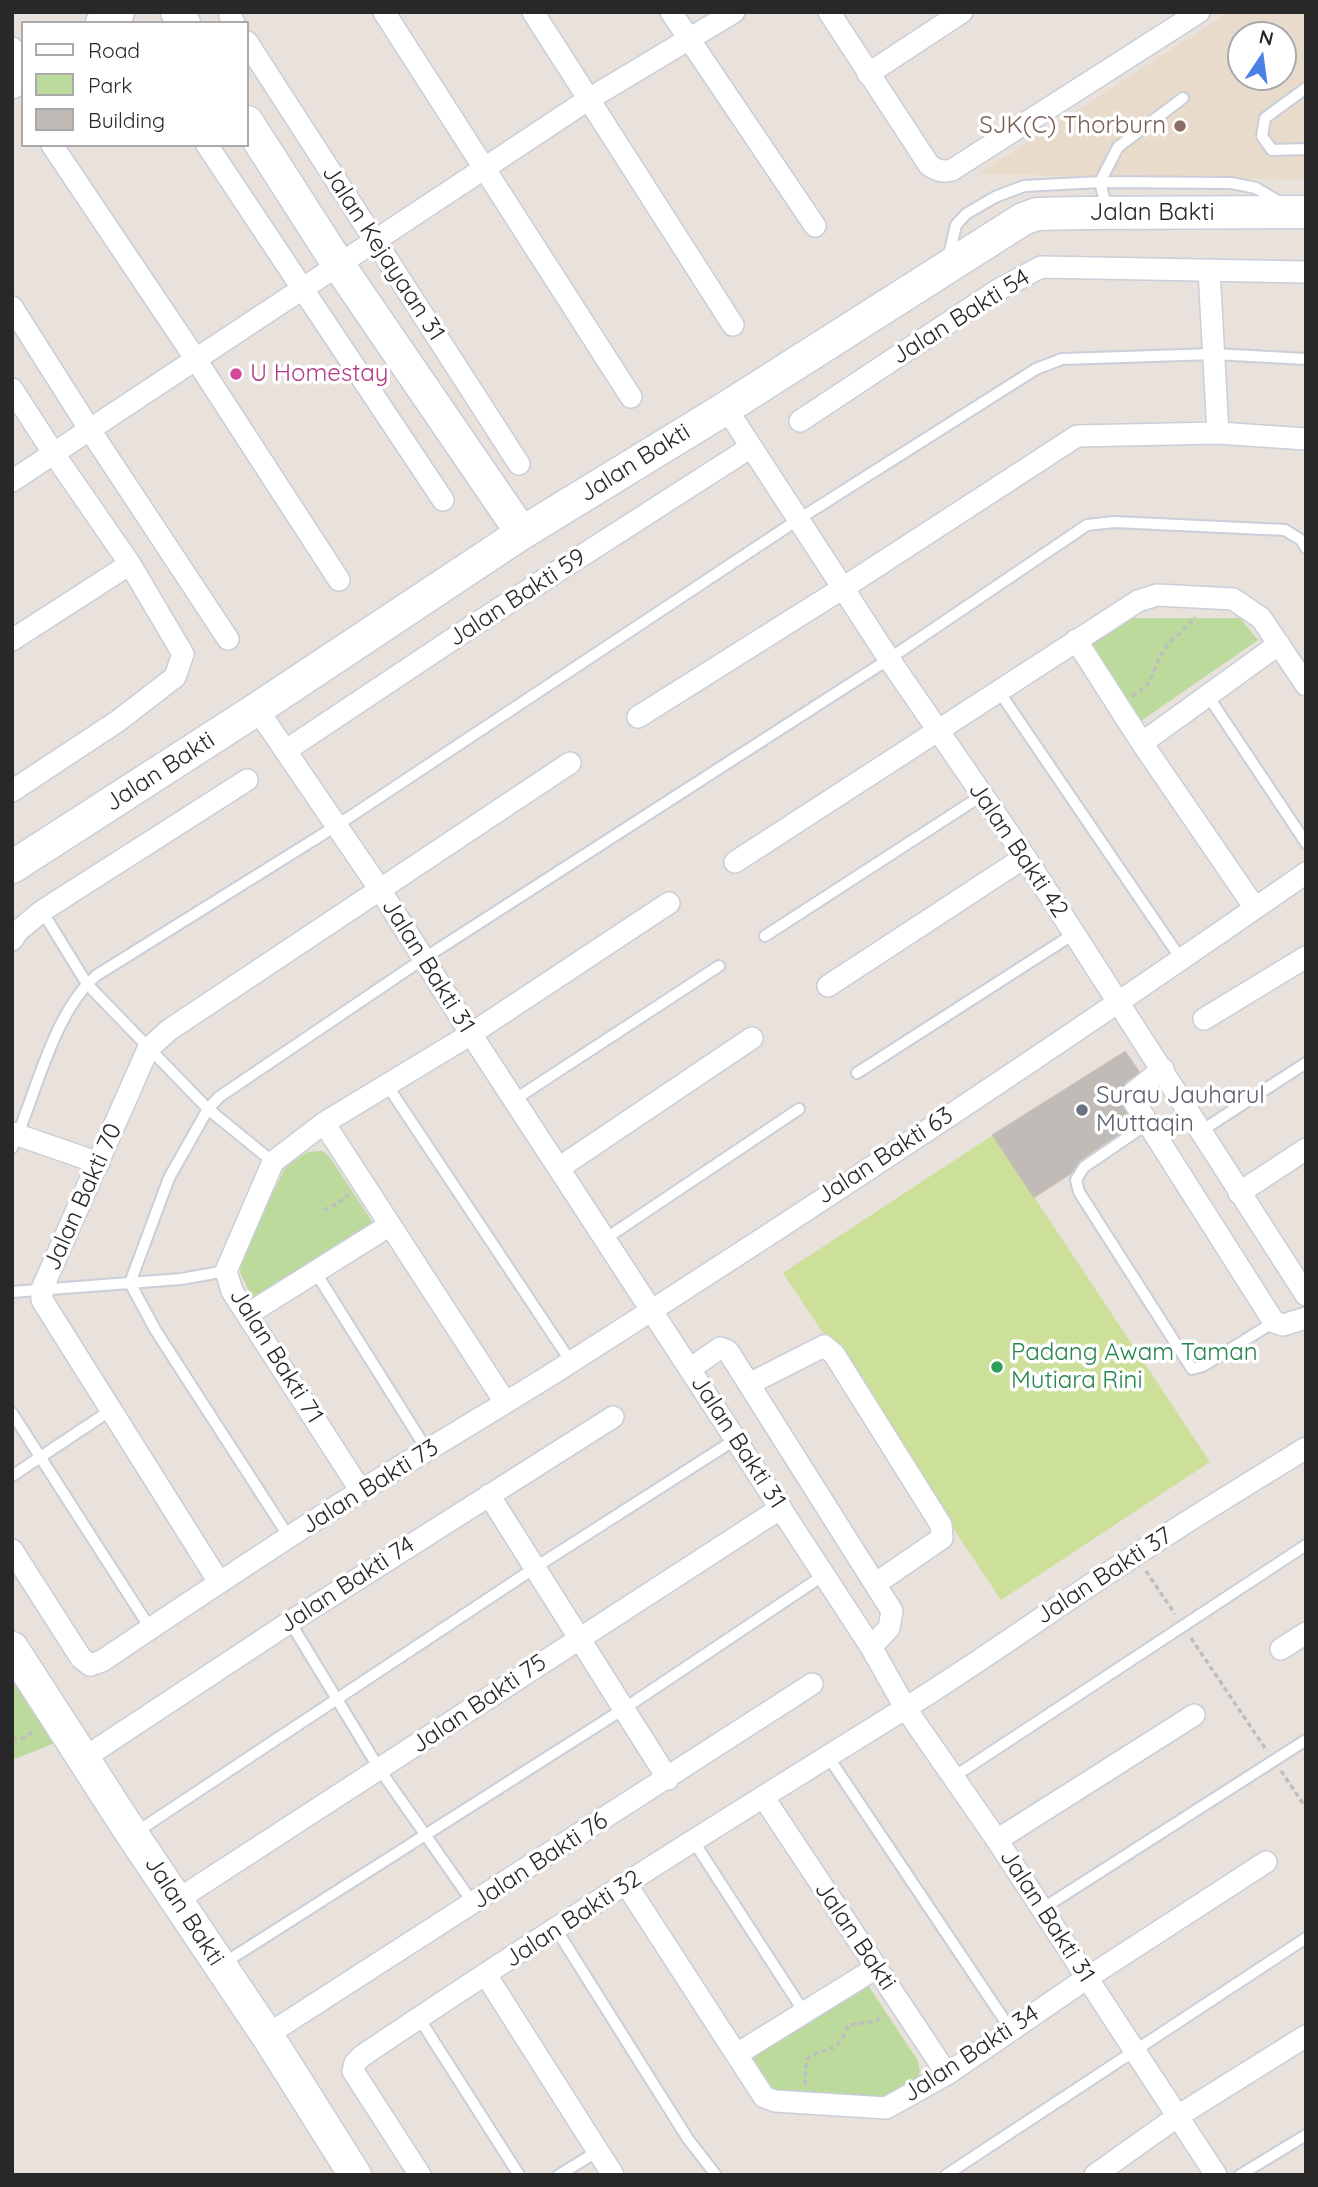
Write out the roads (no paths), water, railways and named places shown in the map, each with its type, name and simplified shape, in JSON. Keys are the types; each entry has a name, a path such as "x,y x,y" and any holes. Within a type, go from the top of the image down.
{"street":[{"path":"384,12 631,397"},
{"path":"533,12 733,325"},
{"path":"671,12 815,226"},
{"path":"12,481 589,99 734,12"},
{"path":"829,12 929,165 938,171 952,170 1199,12"},
{"path":"868,74 962,12"},
{"name":"Jalan Kejayaan 31","path":"248,44 519,464"},
{"path":"248,124 338,264 522,533"},
{"path":"53,147 339,580"},
{"path":"208,147 443,500"},
{"name":"Jalan Bakti","path":"12,867 522,533 726,408 1023,219 1037,214 1300,212"},
{"name":"Jalan Bakti 54","path":"800,421 998,290 1041,267 1306,272"},
{"path":"1209,270 1218,433"},
{"path":"12,307 228,639"},
{"path":"12,389 130,564 183,654 175,677 118,721 12,791"},
{"name":"Jalan Bakti 42","path":"726,408 889,659 1075,933 1239,1193 1300,1270 1306,1295"},
{"path":"638,717 1077,436 1218,433 1306,439"},
{"name":"Jalan Bakti 59","path":"285,751 477,623 751,447"},
{"path":"12,640 130,564"},
{"path":"735,862 939,732 1076,640 1138,601 1157,595 1233,599 1261,618 1306,685"},
{"path":"1076,640 1142,743 1255,908"},
{"path":"1142,743 1279,644"},
{"name":"Jalan Bakti 31","path":"257,709 381,891 471,1034 871,1647 906,1709 997,1840 1216,2175"},
{"name":"Jalan Bakti 70","path":"219,1581 42,1300 42,1289 148,1049 169,1030 570,763"},
{"path":"12,940 18,931 43,911 247,780"},
{"path":"828,986 1025,857"},
{"name":"Jalan Bakti 63","path":"650,1310 1120,1002 1306,873"},
{"name":"Jalan Bakti 71","path":"361,1491 232,1292 226,1271 273,1162 324,1123 471,1034 669,902"},
{"path":"1204,1020 1306,957"},
{"path":"559,1168 752,1038"},
{"path":"1163,1069 1134,1092 1135,1103 1147,1124 1274,1322 1283,1325 1306,1318"},
{"path":"324,1123 505,1402"},
{"path":"14,1139 99,1163"},
{"path":"1239,1193 1306,1149"},
{"path":"248,1314 390,1225"},
{"name":"Jalan Bakti 73","path":"12,1549 81,1658 90,1665 102,1661 219,1581 650,1310"},
{"path":"749,1384 824,1346 842,1365 941,1525 942,1538 875,1584"},
{"path":"690,1368 720,1348 728,1351 892,1611 889,1628 871,1647"},
{"name":"Jalan Bakti 74","path":"84,1758 290,1622 613,1416"},
{"name":"Jalan Bakti 37","path":"906,1709 1135,1555 1306,1448"},
{"path":"489,1494 668,1779"},
{"name":"Jalan Bakti 75","path":"177,1900 781,1508"},
{"path":"1281,1648 1306,1633"},
{"name":"Jalan Bakti","path":"12,1647 132,1834 267,2035 355,2175"},
{"name":"Jalan Bakti 76","path":"267,2035 812,1684"},
{"name":"Jalan Bakti 32","path":"420,2175 353,2071 355,2063 362,2056 827,1755 906,1709"},
{"path":"997,1840 1194,1715"},
{"name":"Jalan Bakti","path":"764,1798 947,2074"},
{"name":"Jalan Bakti 34","path":"626,1884 764,2097 775,2101 886,2108 947,2074 1087,1978 1266,1862"},
{"path":"737,2054 876,1968"},
{"path":"486,1975 613,2175"},
{"path":"1095,2175 1178,2116 1306,2036"}],"lane":[{"path":"1306,88 1265,118 1262,136 1272,150 1306,149"},
{"path":"1107,213 1100,182 1118,147 1182,98"},
{"path":"947,267 956,225 966,214 996,197 1024,186 1100,182 1231,183 1256,188 1300,212"},
{"path":"14,1139 63,1019 87,984 336,826 799,519 1036,369 1062,359 1214,354 1306,359"},
{"path":"289,1537 156,1331 130,1283 169,1178 208,1109 219,1097 423,959 889,659 1087,526 1114,522 1285,530 1301,540 1306,548"},
{"path":"998,690 1181,959"},
{"path":"1208,696 1306,842"},
{"path":"765,936 981,796"},
{"path":"43,911 87,984 208,1109 273,1162"},
{"path":"857,1073 1075,933"},
{"path":"514,1100 719,966"},
{"path":"1201,1131 1306,1063"},
{"path":"387,1085 571,1362"},
{"path":"605,1239 799,1109"},
{"path":"1147,1124 1084,1167 1076,1180 1079,1192 1192,1368 1203,1366 1274,1322"},
{"path":"12,1292 181,1279 226,1271"},
{"path":"316,1273 427,1450"},
{"path":"12,1476 111,1410"},
{"path":"12,1413 150,1628"},
{"path":"132,1834 536,1567 736,1439"},
{"path":"952,1778 1306,1545"},
{"path":"220,1966 625,1708 824,1575"},
{"path":"290,1622 380,1770 473,1903"},
{"path":"1042,1909 1306,1740"},
{"path":"827,1755 1012,2030"},
{"path":"694,1842 804,2012"},
{"path":"556,1929 688,2139 716,2175"},
{"path":"946,2175 1306,1938"},
{"path":"419,2018 519,2175"},
{"path":"1240,2175 1306,2135"},
{"path":"559,2175 598,2151"}],"place":[{"name":"SJK(C) Thorburn","path":"1180,126"},
{"name":"U Homestay","path":"236,374"},
{"name":"Surau Jauharul Muttaqin","path":"1082,1110"},
{"name":"Padang Awam Taman Mutiara Rini","path":"997,1367"}]}
